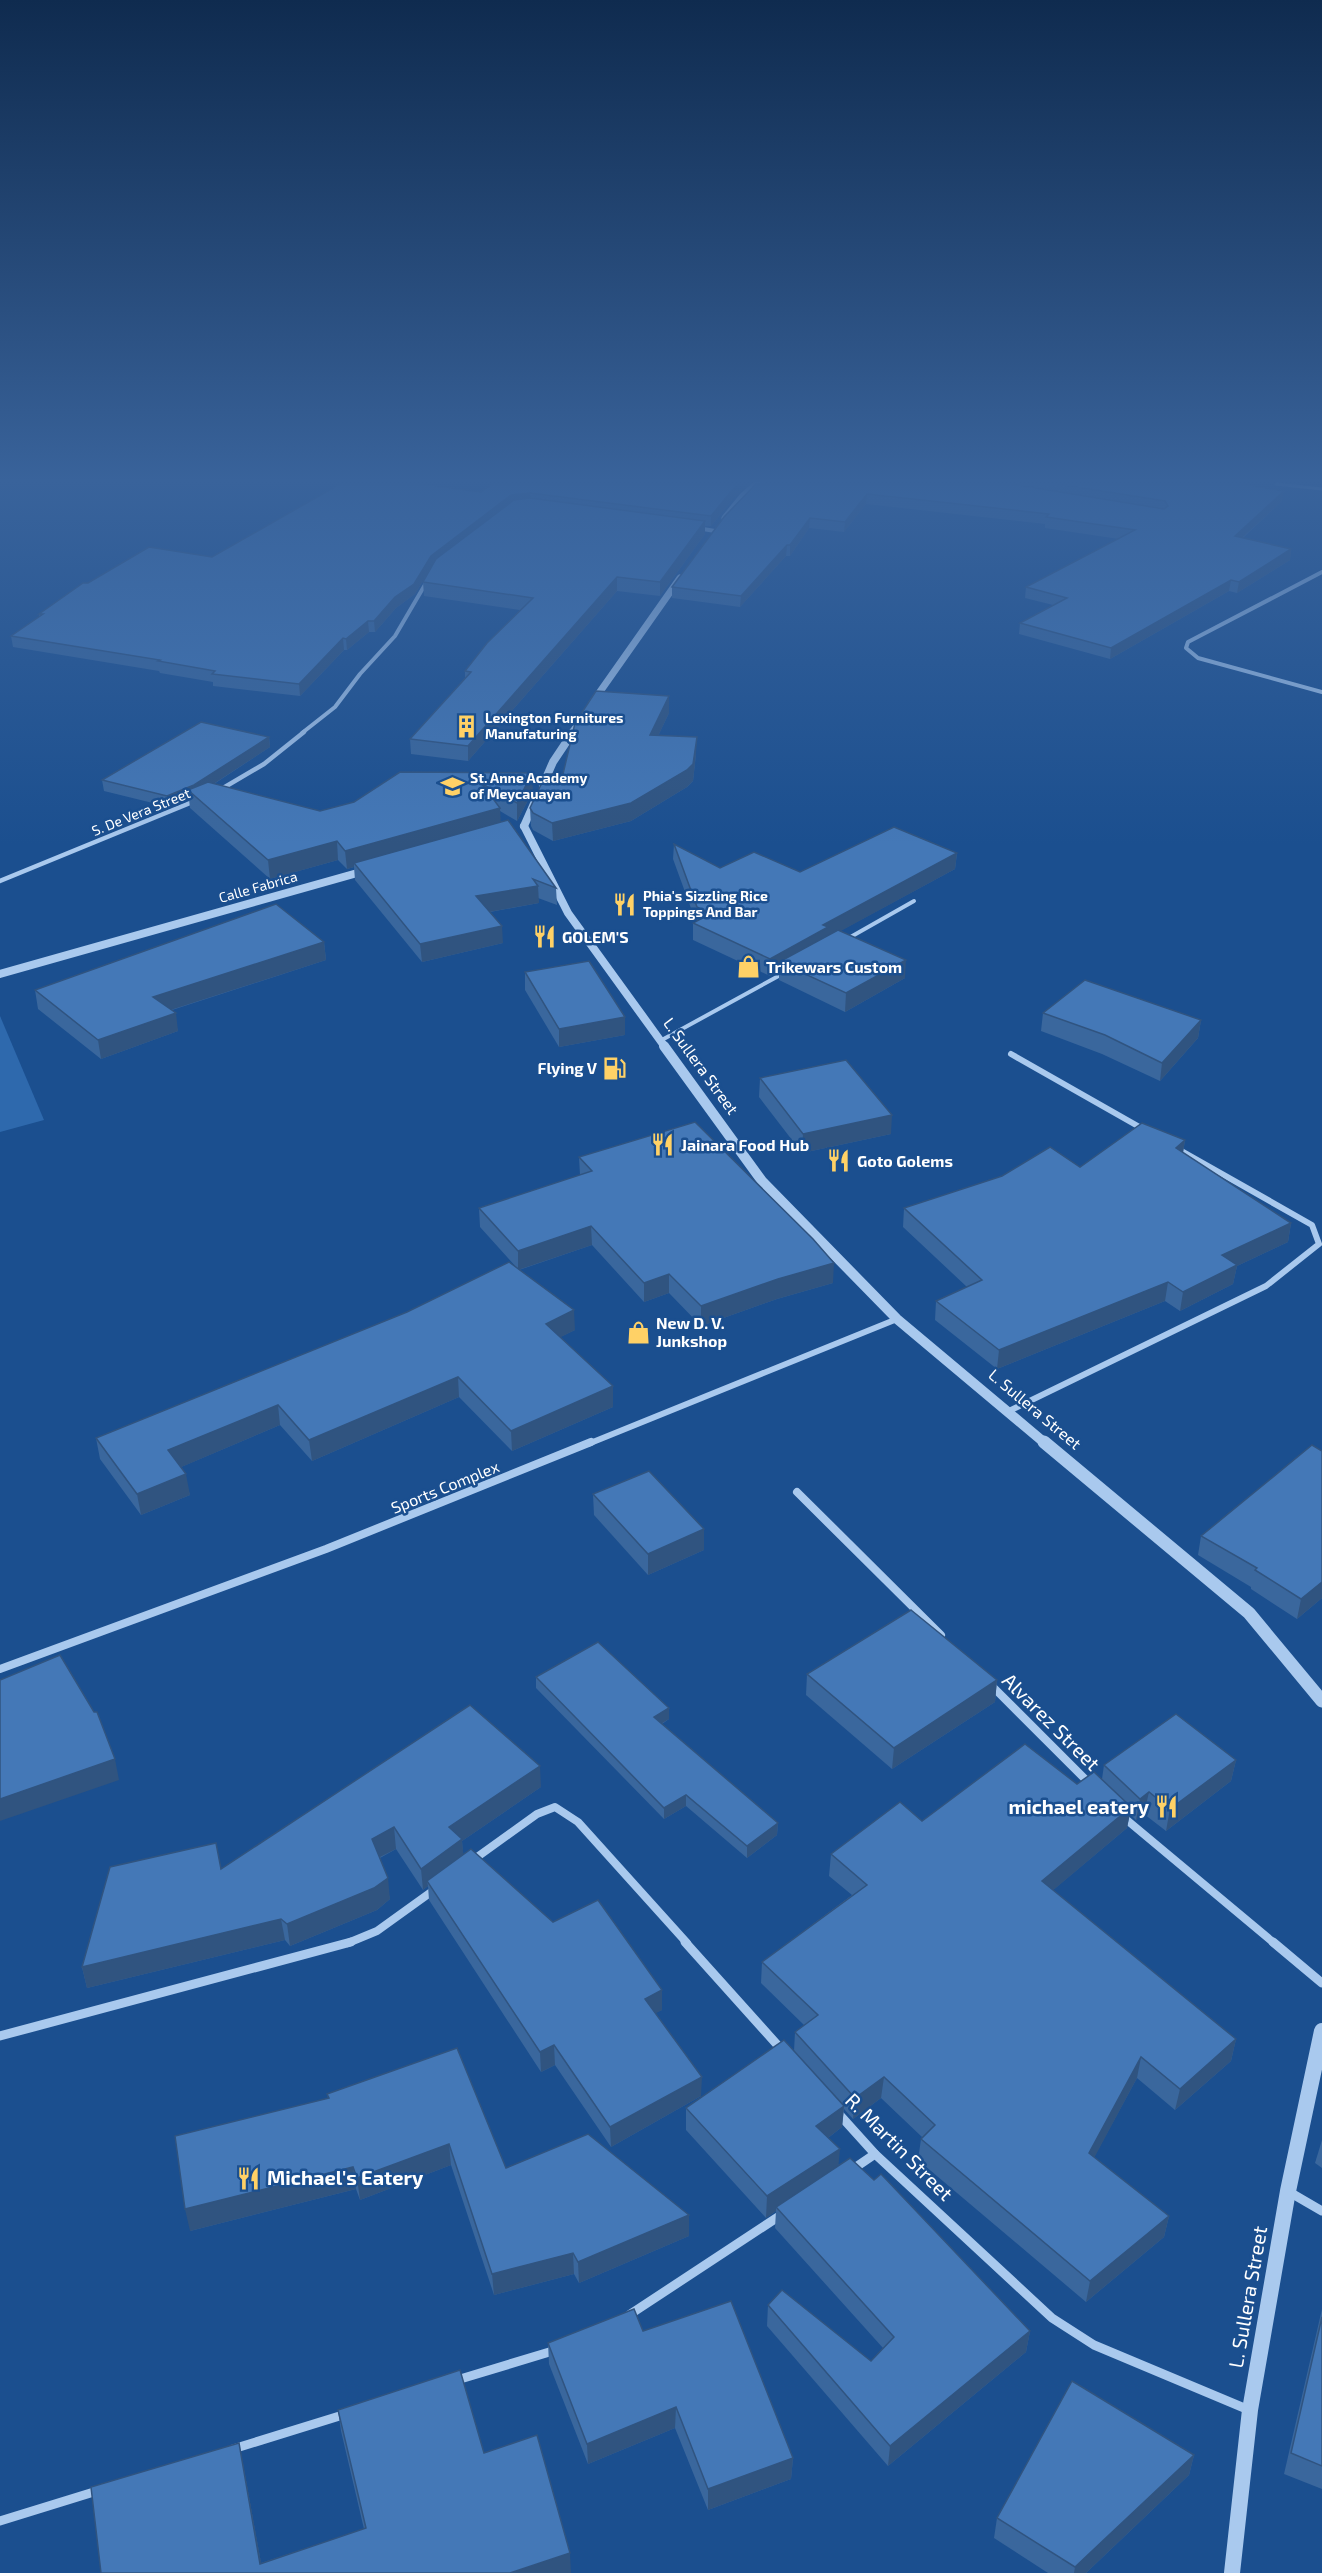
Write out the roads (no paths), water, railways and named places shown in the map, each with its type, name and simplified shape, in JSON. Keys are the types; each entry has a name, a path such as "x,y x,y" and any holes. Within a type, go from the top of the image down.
{"street":[{"name":"S. De Vera Street","path":"208,796 264,764 335,707 360,674 394,636 413,604"},
{"path":"513,829 524,826 553,762 660,604"},
{"path":"1261,604 1188,642 1186,648 1198,658 1322,692"},
{"name":"S. De Vera Street","path":"0,881 197,801"},
{"name":"L. Sullera Street","path":"524,826 568,914 762,1181 897,1320 1249,1612 1322,1701"},
{"name":"Calle Fabrica","path":"0,974 375,867"},
{"path":"1011,1054 1146,1131"},
{"path":"1009,1411 1266,1286 1319,1244 1312,1225 1167,1143"},
{"name":"Sports Complex","path":"0,1669 326,1549 897,1320"},
{"path":"797,1492 947,1642"},
{"name":"Alvarez Street","path":"981,1675 1098,1792"},
{"path":"462,1869 537,1814 555,1807 578,1822 789,2058"},
{"path":"1115,1809 1322,1983"},
{"path":"0,2036 344,1945 377,1931 443,1883"},
{"name":"L. Sullera Street","path":"1232,2573 1250,2410 1288,2191 1322,2031"},
{"name":"R. Martin Street","path":"828,2102 875,2154 1052,2318 1094,2345 1250,2410"},
{"path":"845,2174 875,2154"},
{"path":"1288,2191 1322,2211"},
{"path":"625,2318 795,2206"},
{"path":"446,2384 572,2345"},
{"path":"217,2454 354,2412"},
{"path":"0,2521 103,2490"}],"lane":[{"path":"843,940 914,901"},
{"path":"660,1041 792,968"}],"place":[{"name":"Lexington Furnitures Manufaturing","path":"467,726"},
{"name":"St. Anne Academy of Meycauayan","path":"452,786"},
{"name":"Phia's Sizzling Rice Toppings And Bar","path":"625,904"},
{"name":"GOLEM'S","path":"544,937"},
{"name":"Trikewars Custom","path":"748,967"},
{"name":"Flying V","path":"615,1068"},
{"name":"Jainara Food Hub","path":"663,1145"},
{"name":"Goto Golems","path":"839,1161"},
{"name":"New D. V. Junkshop","path":"638,1332"},
{"name":"michael eatery","path":"1167,1807"},
{"name":"Michael's Eatery","path":"249,2178"}]}
